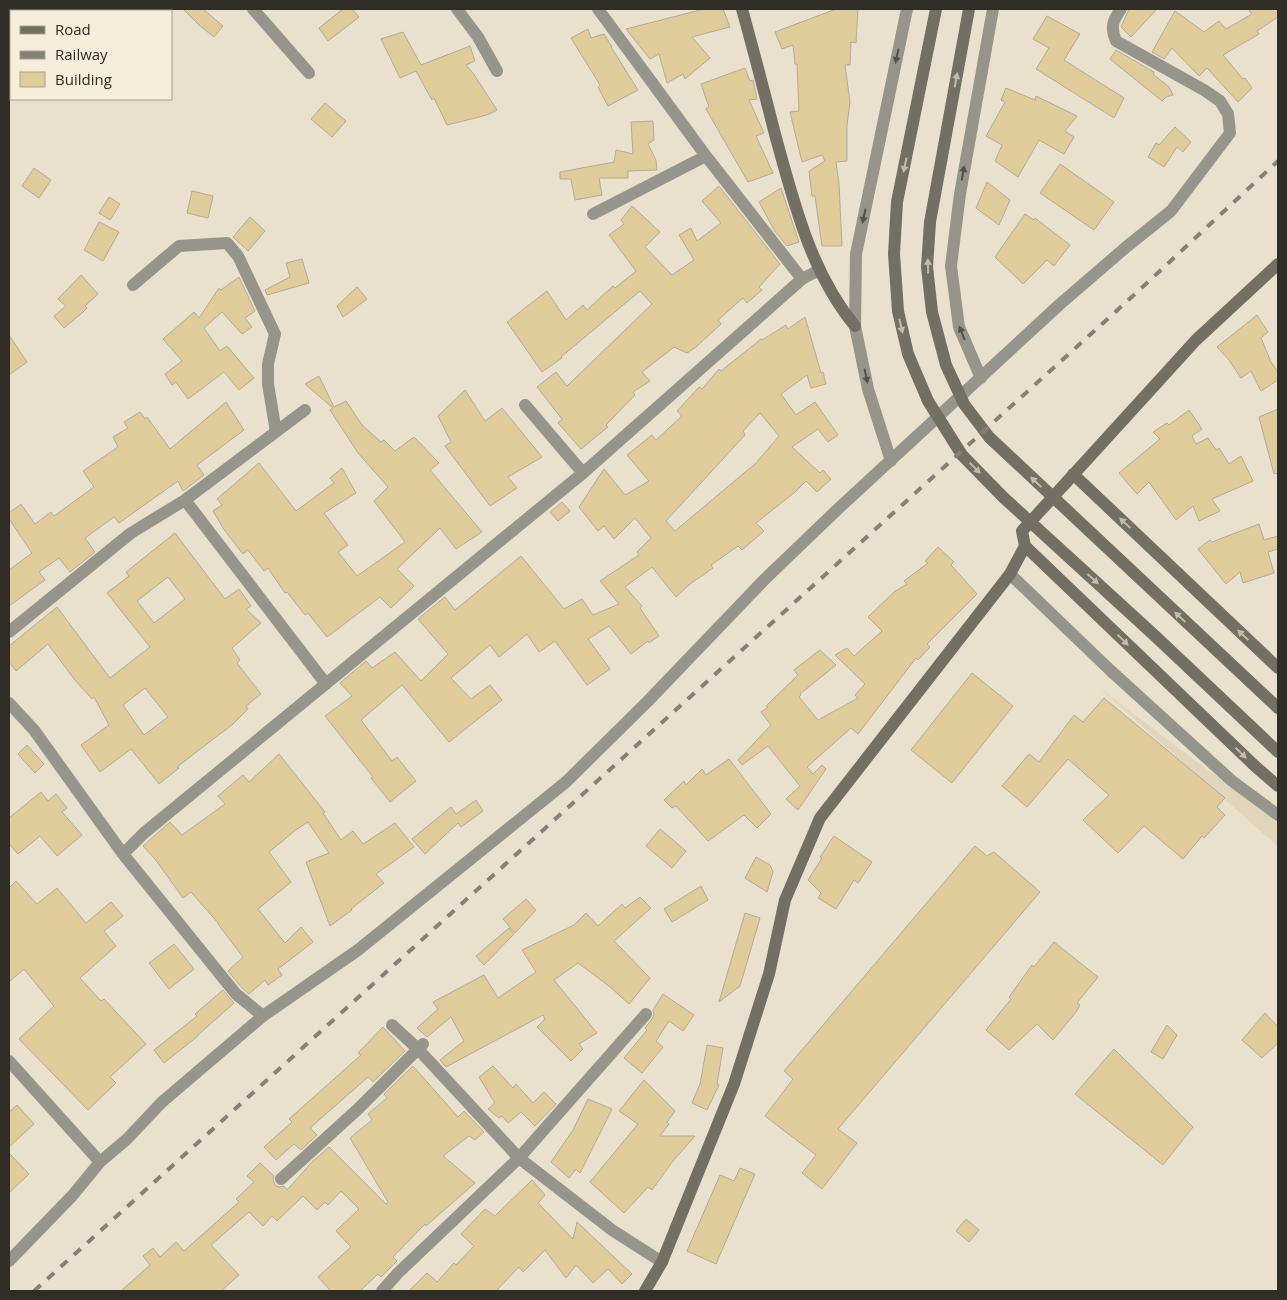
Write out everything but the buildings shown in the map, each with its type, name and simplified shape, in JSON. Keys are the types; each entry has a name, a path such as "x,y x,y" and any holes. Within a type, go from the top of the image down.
{"main road":[{"path":"742,9 790,188 819,270 842,310 855,326"},
{"path":"936,9 897,202 894,254 900,320 908,354 928,401 962,455 1004,497 1278,752"},
{"path":"969,9 930,222 927,267 932,312 944,356 964,404 989,437 1278,708"},
{"path":"1278,264 1196,340 1022,531 1025,546 1278,786"},
{"path":"1073,474 1278,668"},
{"path":"645,1291 662,1262 734,1084 769,974 785,900 820,818 1010,574 1025,546"}],"street":[{"path":"254,9 309,73"},
{"path":"457,9 478,37 497,71"},
{"path":"598,9 706,156 802,279"},
{"path":"890,460 868,388 855,326 856,254 907,9"},
{"path":"980,378 959,327 950,266 960,194 993,9"},
{"path":"9,1261 72,1196 100,1162 162,1102 263,1016 358,950 566,782 648,701 765,579 890,460 1059,305 1125,248 1172,211 1220,149 1230,133 1228,114 1220,101 1204,90 1116,41 1113,35 1112,21 1120,9"},
{"path":"593,214 706,156"},
{"path":"133,285 179,246 226,243 238,256 275,334 268,364 268,384 276,432"},
{"path":"123,854 144,833 583,473 802,279 819,270"},
{"path":"525,406 583,473"},
{"path":"9,632 131,533 185,500 305,410"},
{"path":"185,500 326,684"},
{"path":"1010,574 1111,671 1225,775 1278,815"},
{"path":"9,703 34,730 123,854 236,994 263,1016"},
{"path":"382,1291 398,1273 519,1158 646,1014"},
{"path":"392,1025 420,1047 519,1158 612,1230 662,1262"},
{"path":"281,1179 359,1108 420,1047"},
{"path":"9,1061 100,1162"}],"shaded area":[{"path":"1098,687 1278,823 1278,847 1248,820"}],"railway":[{"path":"34,1291 1134,295 1278,161"}]}
